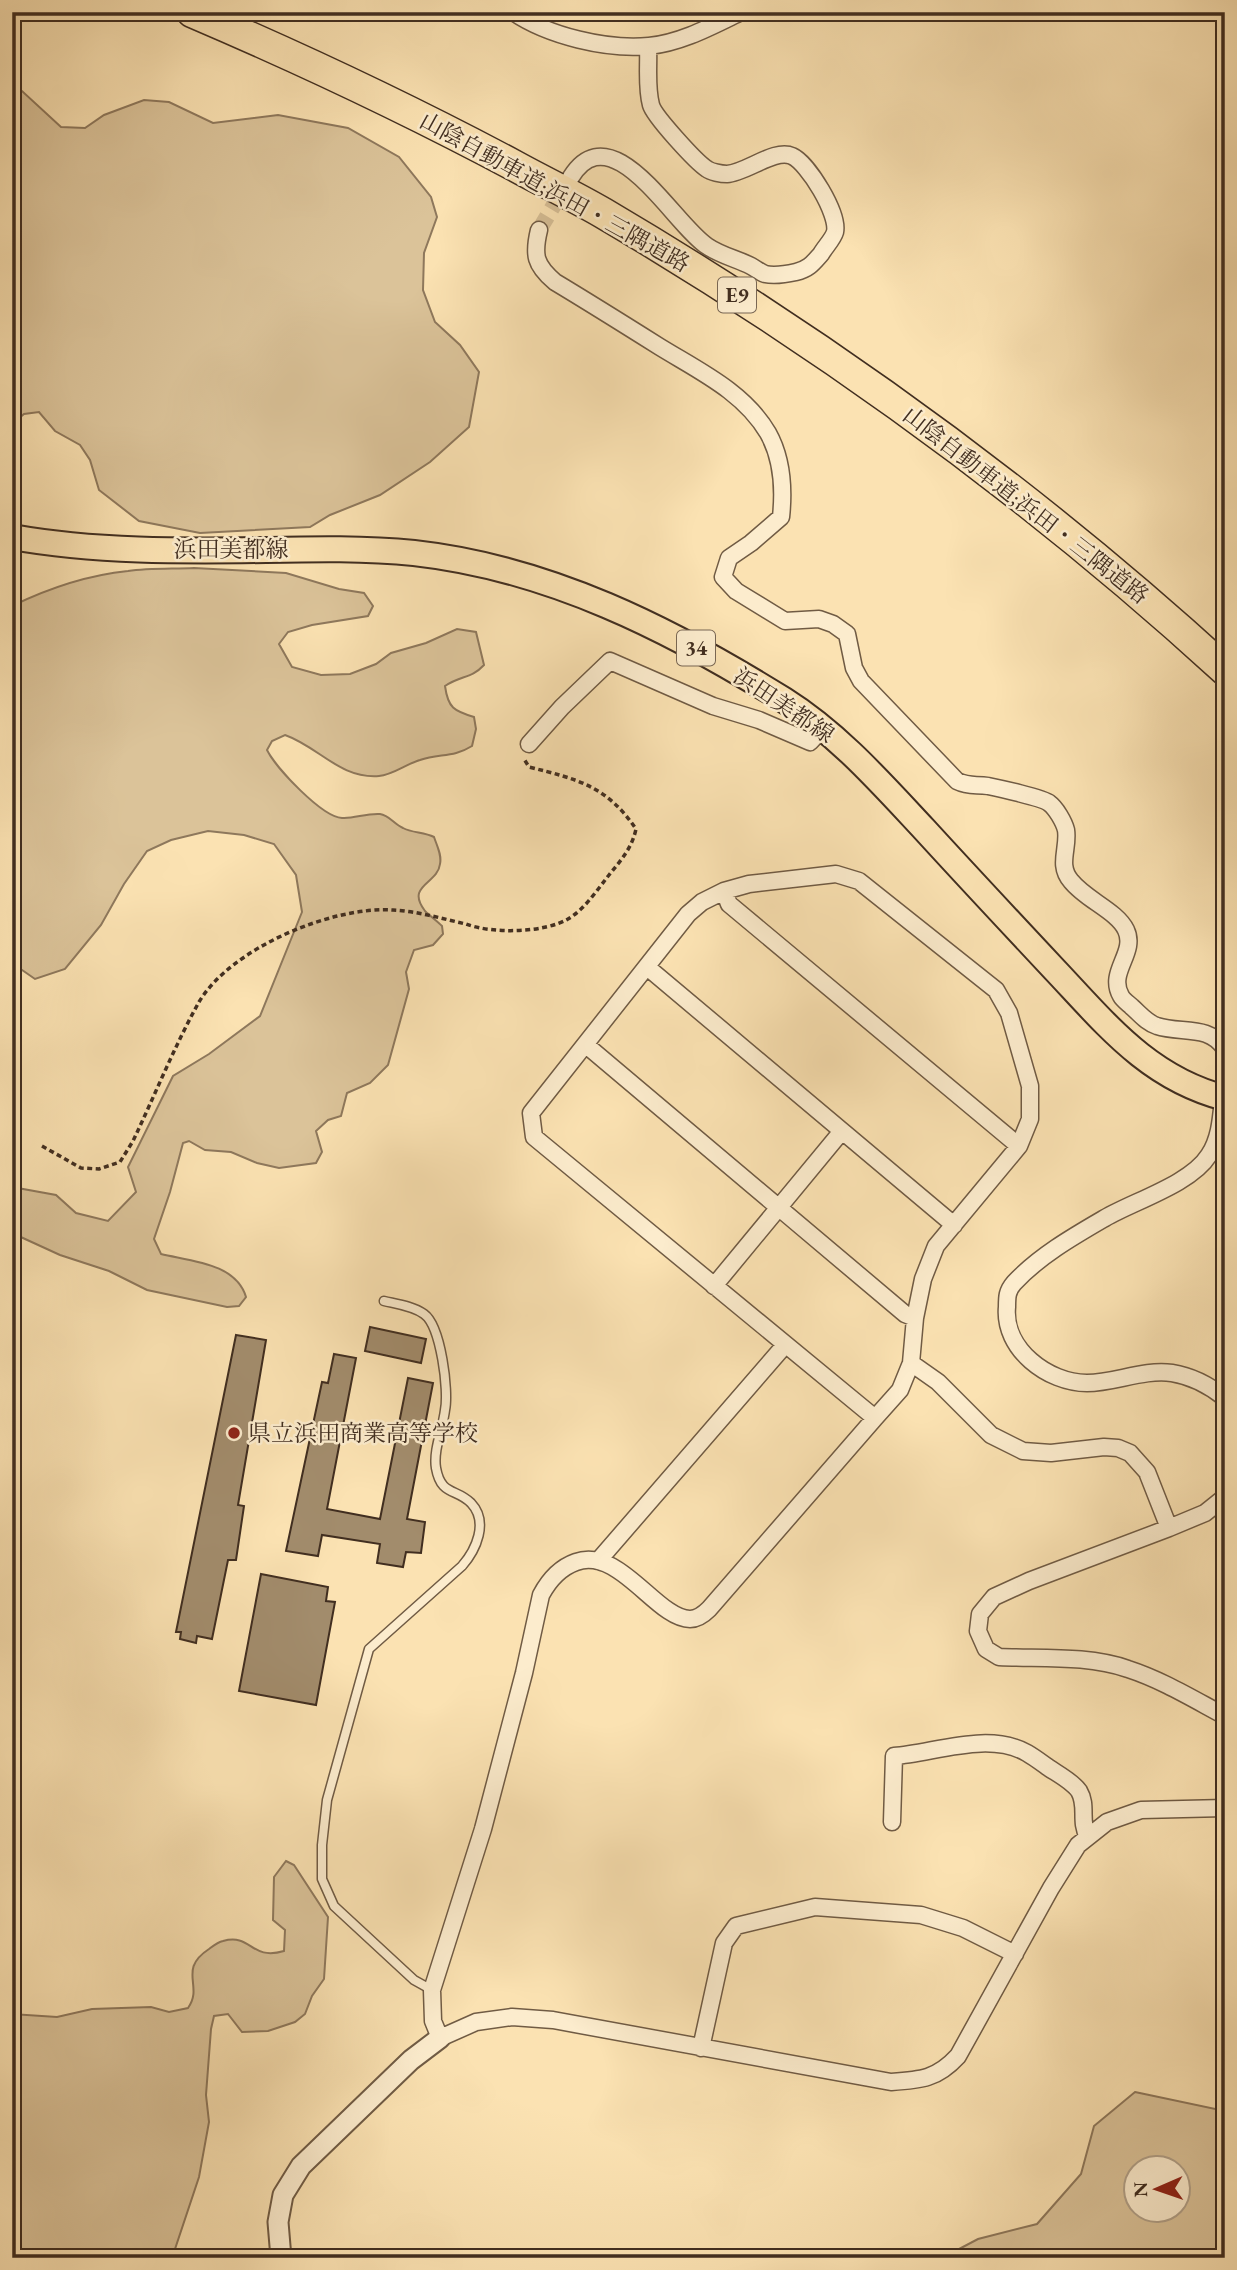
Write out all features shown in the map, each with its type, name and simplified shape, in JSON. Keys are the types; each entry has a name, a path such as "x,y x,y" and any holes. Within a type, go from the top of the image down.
{"highway":[{"name":"山陰自動車道;浜田・三隅道路","path":"192,12 304,60 449,131 601,212 737,296 885,395 1015,493 1150,602 1225,670"}],"main road":[{"name":"浜田美都線","path":"12,537 85,546 411,553 452,558 568,589 616,608 701,651 787,702 822,728 881,782 1120,1040 1169,1077 1224,1093"}],"street":[{"path":"513,12 560,36 606,44 648,47 678,40 741,12"},
{"path":"571,177 578,165 588,159 604,157 623,161 640,176 686,229 707,247 765,274 791,273 811,266 834,235 835,216 828,201 800,162 792,156 783,154 741,171 725,174 708,170 697,161 651,107 648,47"},
{"path":"539,230 536,256 540,269 722,384 753,411 769,435 784,491 781,517 729,558 723,577 736,591 785,621 819,619 833,624 847,634 854,668 861,681 957,781 969,787 986,786 1048,802 1066,830 1064,871 1085,897 1118,919 1128,932 1129,947 1116,981 1121,996 1146,1021 1158,1027 1212,1035 1225,1049"},
{"path":"529,744 562,707 610,661 713,706 759,720 810,743 822,728"},
{"path":"440,2038 433,2021 432,1990 483,1829 524,1673 541,1595 551,1579 565,1567 581,1560 598,1560 626,1575 679,1616 691,1619 702,1616 900,1390 911,1363 915,1318 923,1279 936,1246 1019,1146 1030,1119 1030,1086 1009,1013 996,990 859,881 836,874 750,884 724,891 702,902 688,914 531,1113 534,1137 875,1418"},
{"path":"724,891 729,904 1019,1146"},
{"path":"647,967 954,1225"},
{"path":"586,1045 905,1314 915,1318"},
{"path":"1224,1093 1221,1122 1209,1156 1184,1179 1105,1218 1029,1267 1008,1290 1006,1317 1015,1344 1034,1364 1062,1378 1087,1383 1152,1373 1172,1373 1203,1384 1225,1398"},
{"path":"714,1286 842,1131"},
{"path":"598,1560 785,1345"},
{"path":"911,1363 939,1382 991,1435 1023,1451 1051,1453 1104,1447 1118,1448 1130,1453 1147,1472 1169,1528"},
{"path":"1225,1497 1205,1513 994,1597 980,1614 978,1631 986,1649 999,1657 1093,1661 1126,1668 1166,1683 1225,1716"},
{"path":"892,1822 894,1756 948,1746 996,1744 1025,1751 1078,1789 1084,1804 1082,1826 1088,1837"},
{"path":"281,2258 278,2222 283,2195 300,2166 411,2060 440,2038 476,2022 512,2017 553,2020 891,2082 924,2080 947,2068 958,2056 1078,1846 1107,1822 1141,1810 1225,1808"},
{"path":"701,2048 724,1944 736,1926 815,1906 921,1915 962,1928 1015,1954"}],"lane":[{"path":"384,1301 426,1315 436,1331 440,1341 446,1407 435,1462 438,1477 443,1488 471,1502 477,1512 480,1532 472,1554 462,1566 369,1649 327,1800 322,1845 323,1879 334,1906 414,1980 432,1990"}],"path":[{"path":"42,1146 81,1168 99,1169 120,1162 139,1129 200,1001 222,974 259,946 323,920 352,913 393,910 478,928 509,931 549,926 568,919 588,902 633,844 636,829 624,811 605,794 575,778 529,767 523,761 529,744"}],"shaded area":[{"path":"12,87 22,91 61,127 85,128 104,115 144,100 169,102 213,123 278,115 348,128 399,157 431,197 437,217 424,253 423,290 435,322 460,345 479,372 469,427 430,462 380,495 330,515 310,527 200,533 139,521 99,490 90,460 80,445 55,431 39,412 24,414 12,424"},
{"path":"194,568 286,573 339,589 364,593 373,606 368,616 312,625 288,632 279,644 292,667 321,675 350,674 376,664 391,653 426,643 457,629 476,632 484,665 475,673 445,686 453,708 474,717 476,729 472,746 465,750 427,758 389,774 365,776 341,768 285,735 272,741 267,750 300,790 333,816 347,818 380,814 407,830 434,837 440,854 440,864 438,871 420,890 419,895 425,911 442,926 443,934 433,945 414,950 406,972 409,989 388,1065 370,1083 347,1093 341,1116 328,1120 316,1131 322,1152 316,1163 279,1168 257,1163 231,1152 205,1150 189,1141 183,1143 154,1239 161,1254 211,1265 233,1277 246,1297 239,1306 227,1307 147,1290 109,1271 60,1255 12,1233 12,1187 56,1195 76,1213 108,1221 136,1192 128,1167 173,1076 209,1054 260,1016 302,912 296,875 274,844 244,835 208,831 171,840 147,851 124,884 101,925 65,969 35,979 12,963 12,606 83,579 136,570"},
{"path":"286,1861 294,1865 328,1917 324,1979 312,1996 305,2014 295,2022 268,2031 242,2032 228,2014 214,2016 206,2095 209,2122 199,2177 172,2258 12,2258 12,2014 57,2017 92,2009 151,2007 169,2012 188,2008 194,1992 194,1964 216,1944 233,1940 246,1943 264,1953 284,1951 285,1930 273,1920 274,1877"},
{"path":"1135,2092 1225,2111 1225,2258 942,2258 978,2239 1037,2224 1081,2174 1094,2126"}],"building":[{"path":"370,1327 426,1339 421,1363 365,1351"},
{"path":"236,1335 266,1340 238,1505 244,1506 236,1560 228,1560 212,1639 197,1636 196,1643 180,1639 181,1632 176,1632"},
{"path":"334,1354 356,1358 327,1509 380,1519 408,1378 433,1383 407,1519 425,1522 421,1553 406,1552 403,1567 377,1563 380,1544 322,1535 318,1556 286,1551 322,1382 328,1383"},
{"path":"261,1574 328,1587 326,1601 335,1602 316,1705 239,1691"}],"tunnel":[{"path":"539,230 566,185"}],"place":[{"name":"県立浜田商業高等学校","path":"234,1433"}]}
